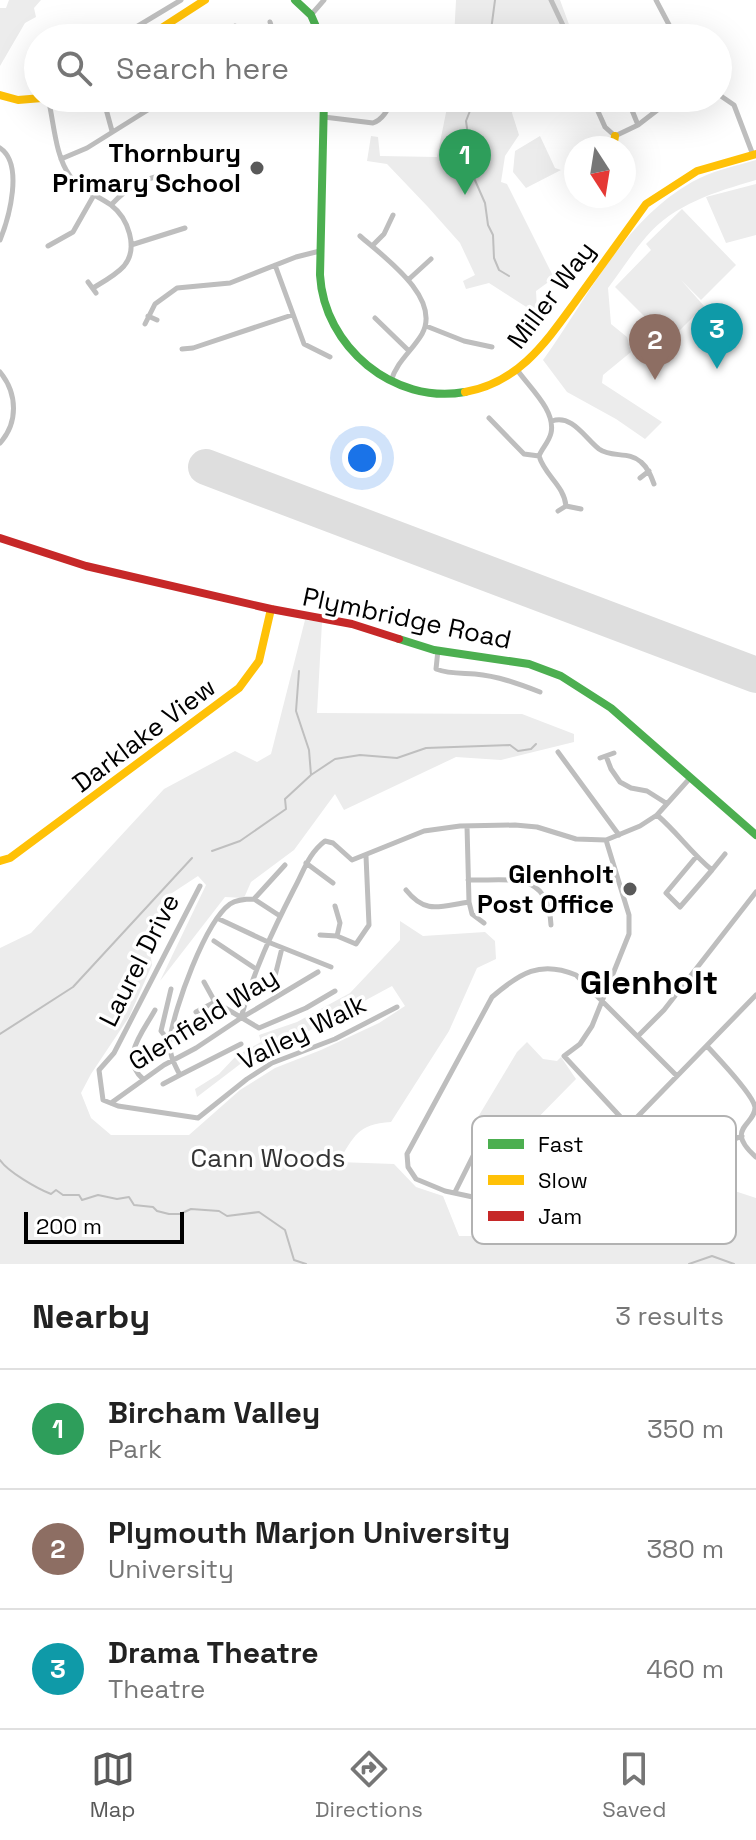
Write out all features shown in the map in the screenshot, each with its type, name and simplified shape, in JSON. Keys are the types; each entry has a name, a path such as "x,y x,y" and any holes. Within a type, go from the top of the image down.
{"street":[{"path":"141,24 181,0"},
{"path":"168,24 205,0"},
{"path":"295,0 311,15 315,24"},
{"path":"311,15 324,0"},
{"path":"551,0 562,24"},
{"path":"656,0 668,24"},
{"path":"0,95 24,100"},
{"path":"732,104 754,154"},
{"path":"49,112 61,159 72,179 111,205 123,219 131,245 123,268 95,290 88,282"},
{"path":"107,112 112,131"},
{"path":"61,159 79,153 140,112"},
{"name":"Miller Way","path":"323,112 321,290 336,332 361,361 391,382 424,393 453,395 482,389 518,371 539,352 646,204 697,171 754,154"},
{"path":"323,117 373,123 385,112"},
{"path":"598,112 605,127 613,134 638,125 655,112"},
{"path":"633,112 638,125"},
{"path":"0,148 9,158 14,184 0,240"},
{"path":"111,205 129,186 146,178 167,174"},
{"path":"48,246 73,232 94,195"},
{"path":"372,246 384,234 393,215"},
{"path":"131,245 185,228"},
{"path":"360,236 407,280 423,299 427,313 426,326 395,369 391,382"},
{"path":"145,324 155,304 177,288 230,283 308,253 321,251"},
{"path":"407,280 431,259"},
{"path":"275,265 304,344 330,357"},
{"path":"185,346 292,315"},
{"path":"148,316 157,320"},
{"path":"375,318 408,350"},
{"path":"426,326 464,341 492,347"},
{"path":"518,371 552,421 551,437 539,456"},
{"path":"0,372 7,381 15,404 10,432 0,443"},
{"path":"489,418 524,454 539,456"},
{"path":"552,421 565,421 602,451 634,457 649,471 654,484"},
{"path":"539,456 545,471 563,491 566,506"},
{"path":"640,478 649,471"},
{"path":"558,511 566,506 581,509"},
{"name":"Plymbridge Road","path":"0,538 86,566 271,609 352,624 438,650 529,664 561,676 611,708 756,835"},
{"name":"Darklake View","path":"0,861 21,851 239,688 259,661 271,609"},
{"path":"438,650 436,669 513,681 540,692"},
{"path":"558,752 619,836"},
{"path":"614,753 603,757 620,782 647,791 666,803"},
{"path":"241,1018 256,969 280,916 306,863 325,841 333,843 352,860 424,831 467,826 526,826 576,839 606,840 657,815 691,777"},
{"path":"657,815 712,870"},
{"path":"467,826 469,902 472,914 484,923"},
{"path":"606,840 629,915 629,934 592,1026 580,1044 564,1056 620,1116"},
{"path":"696,857 666,893 680,907 725,854"},
{"path":"320,935 337,936 356,944 369,925 366,856"},
{"path":"306,863 333,883"},
{"path":"169,1042 180,997 198,952 219,919 231,903 254,899 285,865"},
{"path":"468,880 516,881 535,885 543,892 550,906 551,925"},
{"name":"Laurel Drive","path":"111,1103 103,1100 97,1074 114,1053 200,886"},
{"path":"406,890 426,908 469,902"},
{"path":"639,1035 664,1010 756,892"},
{"path":"254,899 280,916"},
{"path":"335,906 340,923 337,936"},
{"path":"219,919 331,967"},
{"path":"214,941 256,969"},
{"path":"272,988 282,948"},
{"path":"472,1196 416,1179 408,1167 407,1154 492,997 510,982 539,967 560,968 576,975 677,1076"},
{"name":"Glenfield Way","path":"111,1103 143,1079 318,972"},
{"path":"204,982 215,1002 259,1028 335,991"},
{"path":"171,989 161,1031 169,1042 180,1075"},
{"path":"637,1116 756,995"},
{"path":"196,1012 215,1002"},
{"name":"Valley Walk","path":"111,1103 198,1118 272,1063 335,1039 397,1007"},
{"path":"143,1079 132,1065 132,1052 155,1010"},
{"path":"163,1084 241,1044"},
{"path":"707,1046 756,1107 743,1128 742,1136 745,1146 756,1157"},
{"path":"736,1138 742,1136"},
{"path":"455,1192 472,1158"}],"green space":[{"path":"9,0 41,0 34,8 36,17 24,24 0,66 0,8 6,8"},
{"path":"456,0 560,0 569,24 455,24"},
{"path":"446,112 512,112 519,135 505,156 501,182 507,184 554,278 536,291 537,308 531,310 489,283 466,289 463,281 475,275 460,243 387,164 367,161 371,136 378,137 380,156 437,157"},
{"path":"540,136 555,168 561,170 526,188 513,172 515,151"},
{"path":"756,160 756,180 711,195 669,216 646,237 608,288 611,324 627,337 631,352 603,375 602,383 662,422 645,439 567,392 543,360 608,262 646,218 668,198 699,178"},
{"path":"756,184 756,235 726,243 706,197"},
{"path":"682,209 736,265 701,300 681,280 704,306 669,341 615,287 651,250 646,244"},
{"name":"Cann Woods","path":"305,620 322,622 317,713 522,714 574,734 574,742 501,760 456,757 344,810 335,794 294,850 251,882 244,898 225,897 160,981 206,885 198,876 166,897 148,937 152,965 129,1017 81,1093 91,1118 111,1135 189,1135 240,1090 275,1068 379,1023 405,1006 392,986 305,1033 256,1052 197,1097 195,1089 219,1074 236,1056 261,1042 259,1035 297,1022 350,993 400,940 400,921 423,936 485,932 495,941 496,959 477,968 449,1031 391,1122 371,1125 358,1133 338,1162 394,1164 416,1187 443,1196 459,1236 472,1236 472,1244 736,1244 736,1191 756,1198 756,1264 0,1264 0,948 31,933 164,789 235,751 257,762 271,754"},
{"path":"527,1042 543,1059 557,1061 561,1057 576,1079 540,1116 479,1116 517,1052"}],"waterway":[{"path":"492,24 495,0"},
{"path":"470,112 466,121 474,178 485,203 488,225 493,235 494,258 499,270 509,276"},
{"path":"299,671 296,711 309,750 311,775"},
{"path":"212,851 240,841 286,809 285,799 311,775 335,759 360,755 397,758 426,748 510,745 518,751 531,749 536,744"},
{"path":"0,1034 73,987 192,858"},
{"path":"0,1160 16,1175 51,1194 56,1190 63,1195 79,1195 82,1200 98,1195 117,1199 129,1197 134,1205 153,1207 169,1214 180,1214 191,1209 219,1211 227,1216 259,1212 285,1230 294,1260 306,1264"},
{"path":"689,1264 712,1256 734,1264"}],"runway":[{"path":"206,467 756,675"}],"traffic: fast":[{"path":"295,0 311,15 315,24"},
{"path":"324,112 320,275 324,301 334,325 349,347 367,365 389,380 439,394 465,392"},
{"path":"399,639 434,650 529,664 561,676 611,708 756,835"}],"traffic: slow":[{"path":"168,24 205,0"},
{"path":"0,95 24,100"},
{"path":"573,305 646,204 697,171 756,154"},
{"path":"465,392 500,380 528,360 573,305"},
{"path":"0,861 10,858 239,688 259,661 271,609"}],"traffic: jam":[{"path":"0,538 86,566 271,609 352,624 399,639"}],"place":[{"name":"Thornbury Primary School","path":"257,168"},
{"name":"Bircham Valley","path":"465,195"},
{"name":"Drama Theatre","path":"717,369"},
{"name":"Plymouth Marjon University","path":"655,380"},
{"name":"Glenholt Post Office","path":"630,889"}],"district":[{"name":"Glenholt","path":"649,982"}]}
